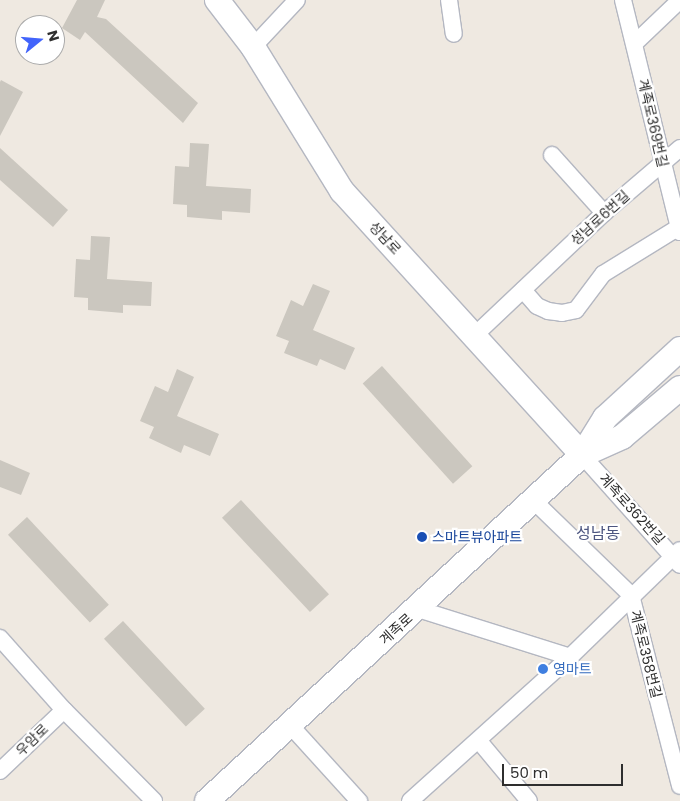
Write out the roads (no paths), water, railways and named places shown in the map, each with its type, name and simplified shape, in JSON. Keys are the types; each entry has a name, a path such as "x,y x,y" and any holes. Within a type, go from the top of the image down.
{"main road":[{"name":"성남로","path":"217,0 252,47 342,191 582,455"},
{"name":"계족로","path":"207,801 418,609 582,455 605,418 680,349"},
{"name":"계족로","path":"582,455 622,437 680,388"}],"street":[{"path":"252,47 297,0"},
{"path":"449,0 454,34"},
{"name":"계족로369번길","path":"623,0 680,230"},
{"path":"634,43 680,0"},
{"name":"성남로6번길","path":"474,336 604,213 680,148"},
{"path":"552,155 604,213"},
{"path":"522,290 537,306 548,311 562,313 576,310 603,274 680,230"},
{"name":"계족로362번길","path":"582,455 678,557"},
{"name":"계족로358번길","path":"534,500 631,595 680,786"},
{"path":"410,801 479,741 570,657 631,595 678,557"},
{"path":"418,609 570,657"},
{"path":"0,638 64,710 154,801"},
{"name":"우암로","path":"0,771 64,710"},
{"path":"290,725 359,801"},
{"path":"479,741 529,801"}],"place":[{"name":"스마트뷰아파트","path":"422,537"},
{"name":"영마트","path":"543,669"}],"district":[{"name":"성남동","path":"598,534"}]}
